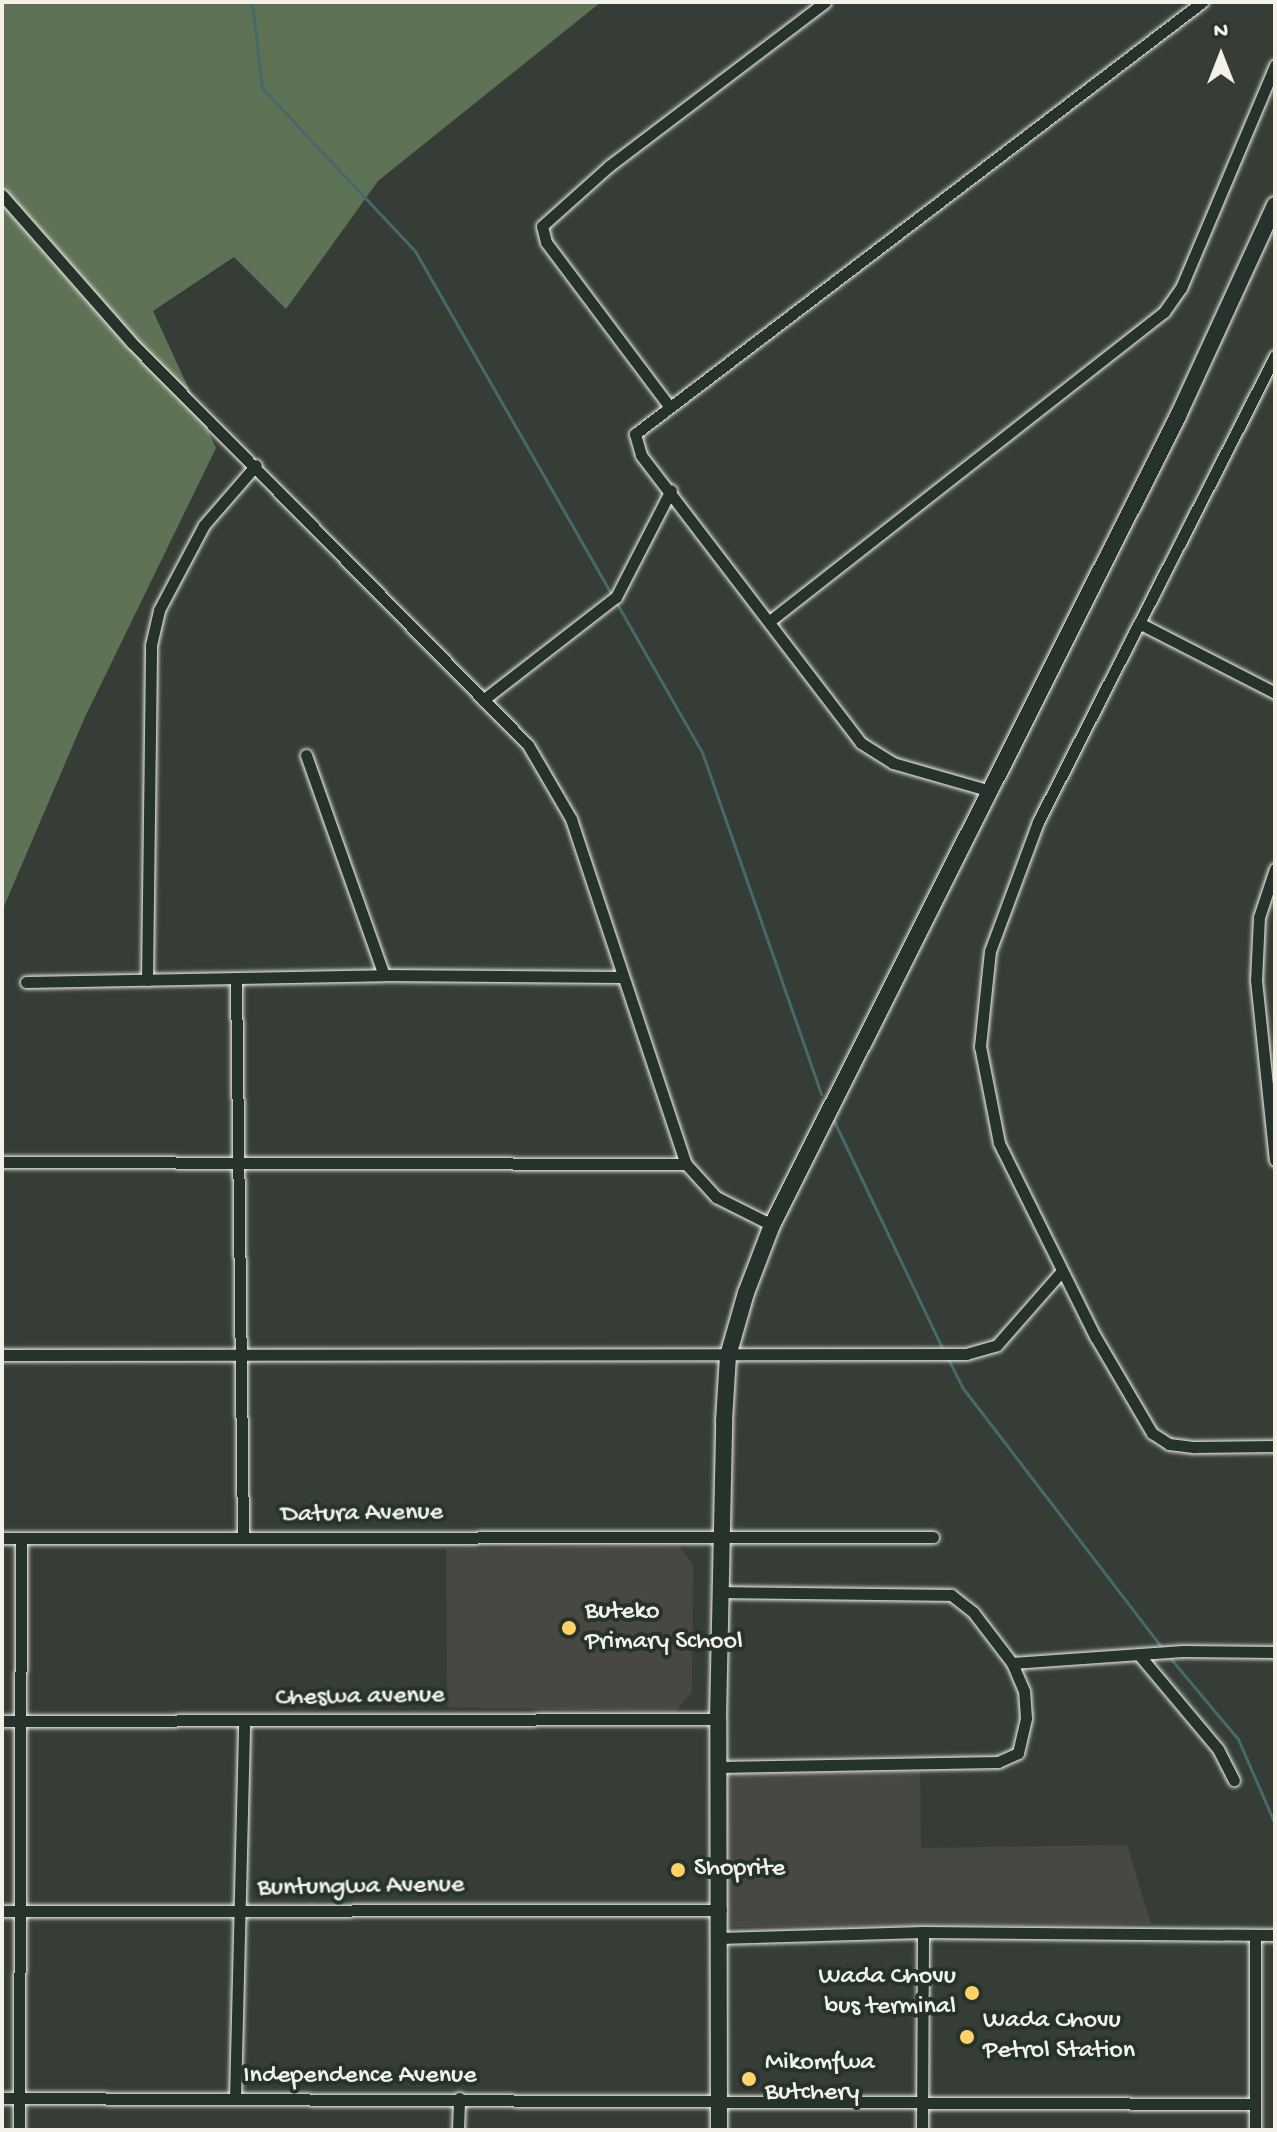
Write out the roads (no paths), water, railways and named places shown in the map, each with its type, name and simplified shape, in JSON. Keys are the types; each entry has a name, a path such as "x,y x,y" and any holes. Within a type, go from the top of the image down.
{"main road":[{"path":"719,2130 721,1910 718,1719 728,1356 772,1225 987,790 1178,416 1275,205"}],"street":[{"path":"669,406 546,242 542,226 609,166 825,2"},
{"path":"987,790 874,753 845,724 771,620 634,440 638,429 1202,2"},
{"path":"771,620 1164,312 1181,288 1275,65"},
{"path":"2,195 132,343 256,465 528,745 555,784 686,1164 716,1197 772,1225"},
{"path":"1275,356 1038,822 994,938 983,983 980,1046 989,1110 999,1143 1132,1404 1160,1441 1195,1447 1275,1446"},
{"path":"147,980 151,645 159,610 204,525 256,465"},
{"path":"483,700 602,607 628,582 671,490"},
{"path":"1139,623 1275,693"},
{"path":"306,755 384,975"},
{"path":"1275,869 1259,917 1256,980 1275,1160"},
{"path":"26,982 384,975 622,977"},
{"path":"236,978 243,1538"},
{"path":"2,1162 686,1164"},
{"path":"2,1355 946,1354 997,1345 1062,1271"},
{"name":"Datura Avenue","path":"2,1538 722,1534 933,1537"},
{"path":"19,2130 21,1538"},
{"path":"718,1767 1009,1759 1018,1753 1026,1718 1024,1691 1012,1663 973,1612 951,1595 720,1592"},
{"path":"1012,1663 1275,1652"},
{"path":"1140,1656 1218,1749 1234,1780"},
{"name":"Cheswa avenue","path":"2,1721 718,1719"},
{"path":"235,2099 244,1722"},
{"name":"Buntungwa Avenue","path":"2,1911 721,1910"},
{"path":"922,2130 923,1932"},
{"path":"719,1938 923,1932 1275,1935"},
{"path":"1255,1936 1252,2104 1255,2130"},
{"name":"Independence Avenue","path":"2,2098 459,2098 924,2106 1252,2104"},
{"path":"458,2130 459,2098"}],"waterway":[{"path":"252,2 262,88 415,251 612,595"},
{"path":"616,602 702,752 821,1094"},
{"path":"833,1119 943,1350"},
{"path":"947,1357 962,1387 1163,1649"},
{"path":"1171,1659 1238,1739 1275,1824"}],"place":[{"name":"Buteko Primary School","path":"569,1628"},
{"name":"Shoprite","path":"678,1870"},
{"name":"Wada Chovu bus terminal","path":"972,1993"},
{"name":"Wada Chovu Petrol Station","path":"967,2037"},
{"name":"Mikomfwa Butchery","path":"749,2079"}]}
